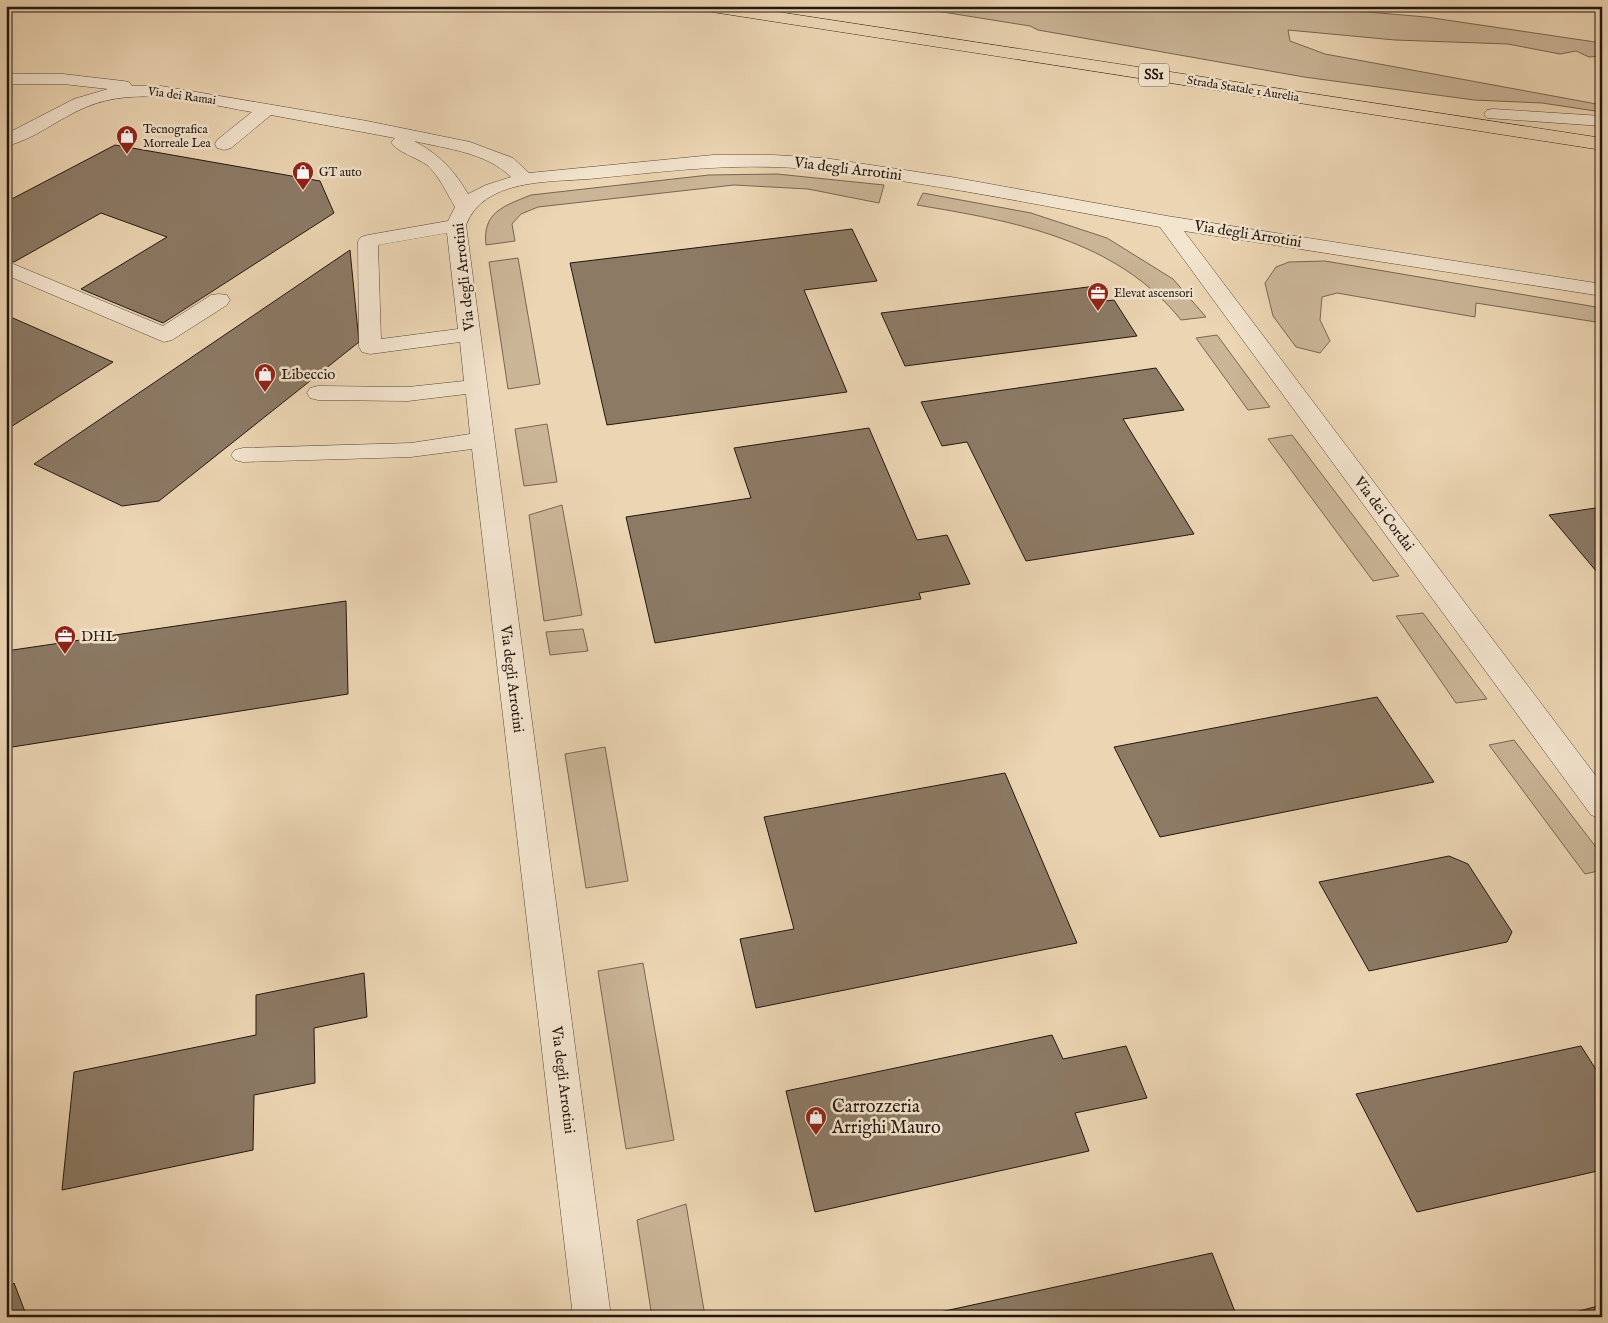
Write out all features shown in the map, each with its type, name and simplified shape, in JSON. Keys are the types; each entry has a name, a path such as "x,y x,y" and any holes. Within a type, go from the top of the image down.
{"highway":[{"name":"Strada Statale 1 Aurelia","path":"706,6 1602,144"},
{"name":"Strada Statale 1 Aurelia","path":"787,6 1602,130"}],"street":[{"path":"6,79 63,79 161,91"},
{"name":"Via dei Ramai","path":"6,140 80,103 122,91 161,91 367,126 470,148 490,154 506,162 524,179"},
{"path":"224,144 267,109"},
{"path":"1493,114 1602,121"},
{"name":"Via dei Ramai","path":"367,126 426,154 444,169 460,216"},
{"name":"Via degli Arrotini","path":"592,1317 470,334 460,216 483,193 502,184 524,179 713,161 802,162 950,183 1167,222 1602,290"},
{"path":"460,216 368,241 370,347 470,334"},
{"name":"Via dei Cordai","path":"1167,222 1602,807"},
{"path":"6,267 164,335 219,300"},
{"path":"318,393 408,394 477,386"},
{"path":"243,455 411,450 483,440"}],"shaded area":[{"path":"905,6 1298,6 1426,17 1602,43 1602,56 1589,57 1576,51 1560,54 1508,44 1395,40 1288,30 1290,41 1325,54 1602,105 1602,112 1542,103 1474,100 1304,77 1038,30 1030,26"},
{"path":"777,174 884,185 879,203 808,189 734,185 538,207 521,214 512,224 515,241 486,245 486,234 491,218 504,207 531,195 709,175"},
{"path":"923,193 1031,213 1107,238 1173,279 1206,317 1181,320 1155,292 1126,270 1094,252 1061,238 1026,227 990,218 917,205"},
{"path":"518,258 540,384 508,389 489,262"},
{"path":"1325,261 1602,308 1602,323 1476,303 1475,317 1337,293 1322,297 1320,320 1330,341 1320,353 1296,347 1273,316 1265,283 1276,267 1289,262"},
{"path":"1217,335 1270,407 1248,410 1196,338"},
{"path":"547,424 557,482 524,486 515,429"},
{"path":"1292,435 1399,576 1373,581 1268,439"},
{"path":"562,505 582,615 544,621 529,515"},
{"path":"1423,613 1487,699 1456,703 1396,616"},
{"path":"583,629 588,651 550,655 546,632"},
{"path":"1514,740 1602,855 1602,870 1585,874 1489,745"},
{"path":"605,747 628,881 586,888 565,754"},
{"path":"643,963 674,1140 626,1149 598,971"},
{"path":"686,1204 705,1316 651,1311 637,1220"}],"building":[{"path":"115,145 320,181 334,213 163,323 81,289 167,237 101,213 14,262 6,259 6,202"},
{"path":"852,229 877,281 804,290 847,392 607,425 570,263"},
{"path":"350,250 359,342 159,501 122,506 34,464"},
{"path":"1096,286 1105,301 1114,300 1137,336 905,366 881,313"},
{"path":"6,315 113,362 6,430"},
{"path":"1156,368 1184,410 1123,419 1194,534 1026,561 967,442 942,446 921,402"},
{"path":"869,428 917,540 947,535 970,584 919,593 921,599 655,643 626,517 751,498 734,448"},
{"path":"1602,507 1602,578 1549,515"},
{"path":"346,601 348,694 6,748 6,651"},
{"path":"1377,697 1434,782 1160,837 1114,747"},
{"path":"1005,773 1077,943 756,1008 740,939 794,929 764,817"},
{"path":"1449,856 1468,864 1512,932 1507,942 1369,971 1319,882"},
{"path":"364,973 367,1017 314,1028 315,1083 254,1095 253,1150 62,1190 74,1072 256,1035 256,995"},
{"path":"1052,1035 1063,1059 1126,1046 1147,1098 1075,1113 1089,1151 815,1212 786,1091"},
{"path":"1581,1046 1602,1079 1602,1170 1417,1212 1356,1094"},
{"path":"1212,1253 1237,1317 917,1317"},
{"path":"14,1283 27,1317 6,1317 6,1291"},
{"path":"1602,1305 1602,1317 1556,1317"}],"place":[{"name":"Tecnografica Morreale Lea","path":"127,155"},
{"name":"GT auto","path":"303,191"},
{"name":"Elevat ascensori","path":"1098,312"},
{"name":"Libeccio","path":"265,393"},
{"name":"DHL","path":"65,655"},
{"name":"Carrozzeria Arrighi Mauro","path":"816,1136"}]}
